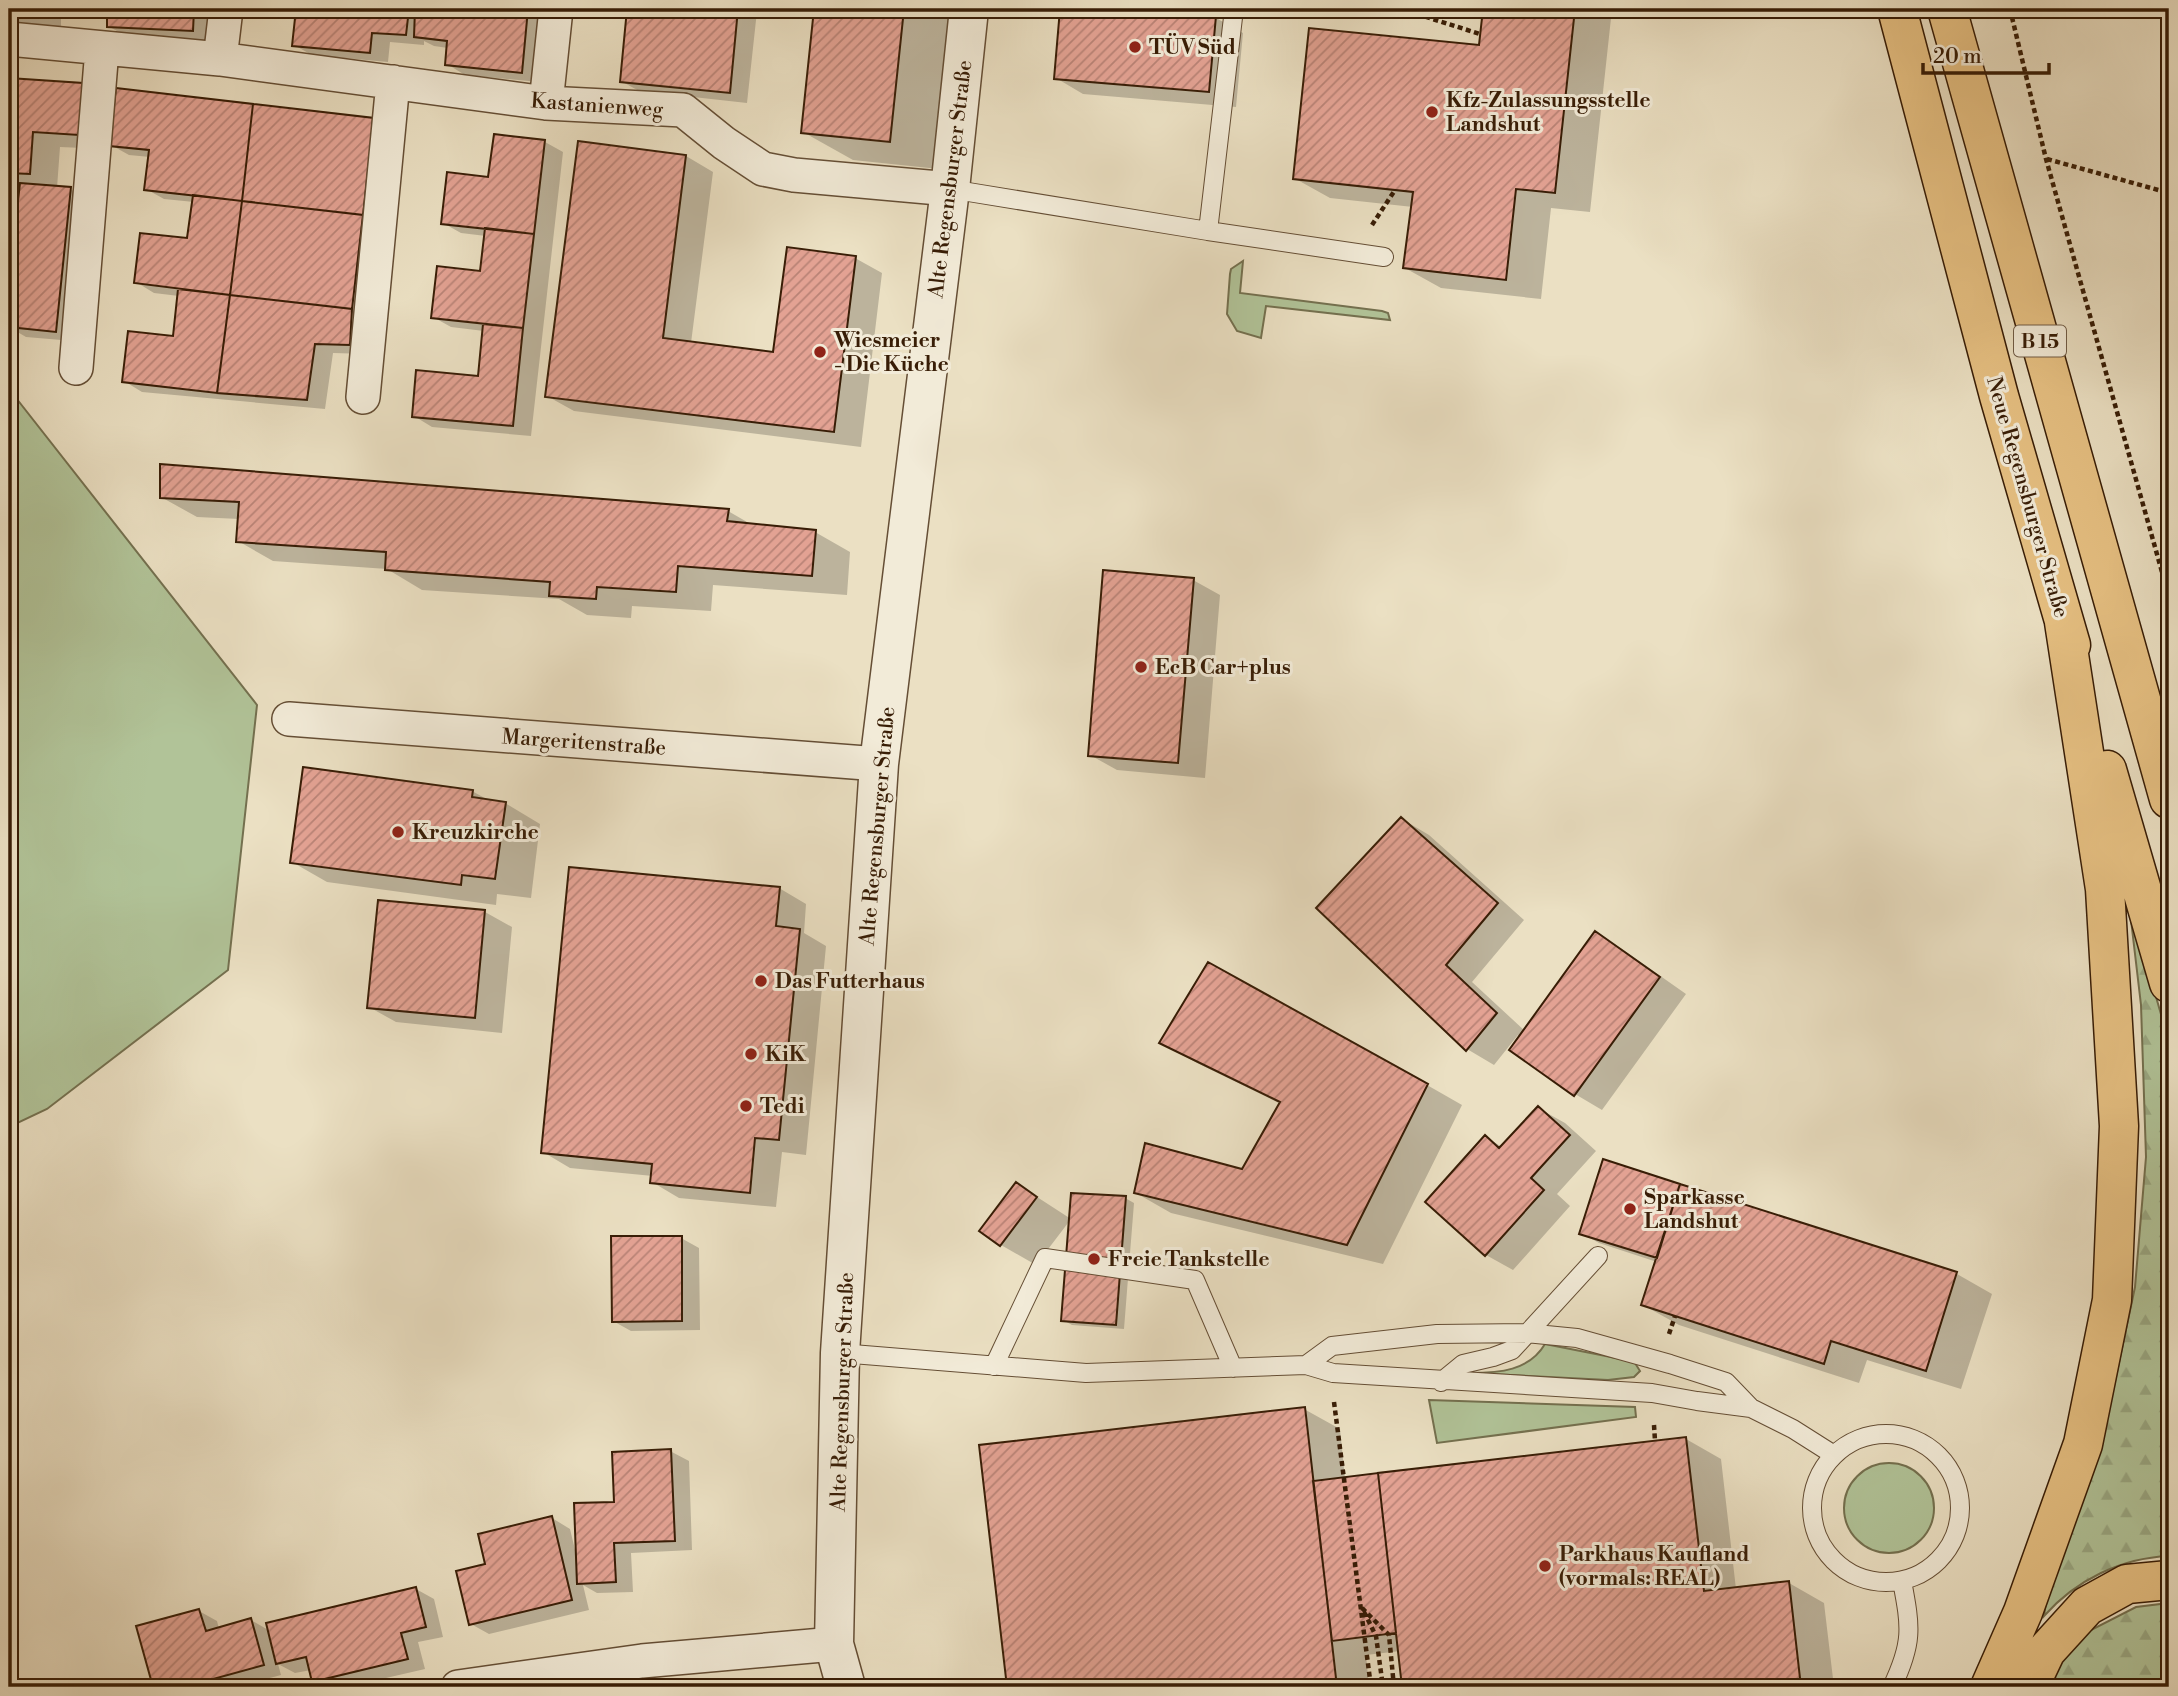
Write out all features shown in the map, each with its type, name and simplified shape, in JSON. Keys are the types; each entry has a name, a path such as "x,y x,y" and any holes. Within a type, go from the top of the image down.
{"highway":[{"name":"Neue Regensburger Straße","path":"1897,9 1998,396 2169,984"},
{"name":"B 15","path":"1947,9 2169,799"},
{"path":"1990,1687 2023,1612 2084,1444 2112,1300 2119,1126 2105,889 2064,621"},
{"path":"2029,1687 2046,1651 2087,1606 2127,1584 2169,1580"}],"street":[{"path":"220,59 226,9"},
{"path":"546,103 556,9"},
{"name":"Alte Regensburger Straße","path":"845,1687 834,1643 840,1353 879,764 950,188 969,9"},
{"name":"Kastanienweg","path":"9,39 220,59 546,103 683,110 724,143 763,169 794,175 950,188"},
{"path":"76,368 102,49"},
{"path":"363,397 393,82"},
{"name":"Margeritenstraße","path":"289,719 879,764"},
{"path":"458,1687 642,1661 834,1643"}],"lane":[{"path":"1208,231 1234,9"},
{"path":"950,188 1384,257"},
{"path":"1441,1382 1463,1364 1512,1350 1598,1256"},
{"path":"995,1366 1045,1258 1195,1280 1233,1368"},
{"path":"1306,1365 1332,1346 1437,1334 1526,1333 1577,1338 1726,1382 1751,1408"},
{"path":"840,1353 1086,1373 1306,1365 1333,1373 1441,1382 1652,1393 1751,1408 1793,1429 1834,1455"},
{"path":"1874,1434 1897,1434 1920,1442 1938,1455 1952,1473 1959,1495 1960,1518 1954,1539 1941,1559 1923,1573 1902,1581 1876,1583 1852,1575 1832,1560 1817,1539 1811,1508 1814,1488 1834,1455 1853,1441 1874,1434"},
{"path":"1892,1687 1906,1657 1910,1620 1902,1581"}],"path":[{"path":"1401,9 1480,34"},
{"path":"2010,9 2046,159 2169,597"},
{"path":"2046,159 2169,193"},
{"path":"1355,252 1395,190"},
{"path":"1333,1373 1334,1408 1371,1687"},
{"path":"1362,1608 1376,1636 1383,1687"},
{"path":"1362,1608 1388,1635 1394,1687"}],"green space":[{"path":"1243,261 1240,293 1382,311 1388,313 1390,320 1266,306 1261,338 1237,331 1227,314 1230,274 1231,269"},
{"path":"9,389 257,705 228,970 47,1109 9,1127"},
{"path":"2129,903 2169,1042 2169,1556 2134,1561 2100,1573 2070,1592 2044,1616 2046,1602 2100,1452 2135,1287 2146,1157 2141,1005"},
{"path":"1545,1344 1621,1359 1635,1363 1640,1371 1634,1377 1608,1380 1470,1373 1512,1369 1531,1360"},
{"path":"1429,1400 1635,1407 1636,1417 1437,1443"},
{"path":"1880,1463 1898,1463 1914,1470 1927,1483 1934,1499 1934,1517 1927,1533 1914,1546 1898,1553 1880,1553 1864,1546 1851,1533 1844,1517 1844,1499 1851,1483 1864,1470"},
{"path":"2169,1603 2169,1687 2059,1687 2052,1670 2087,1632 2136,1607"}],"building":[{"path":"9,9 43,9 43,18 9,17"},
{"path":"107,9 194,9 193,31 107,27"},
{"path":"296,9 409,9 406,35 372,33 370,53 292,46"},
{"path":"415,9 528,9 522,73 445,65 447,41 414,37"},
{"path":"627,9 738,9 730,93 620,82"},
{"path":"814,9 904,9 890,142 801,133"},
{"name":"TÜV Süd","path":"1060,9 1182,9 1182,13 1216,16 1209,92 1054,79"},
{"name":"Kfz-Zulassungsstelle Landshut","path":"1483,9 1575,9 1555,193 1516,189 1506,280 1403,268 1413,192 1293,179 1309,28 1479,45"},
{"path":"9,78 83,83 79,135 33,132 30,174 9,173"},
{"path":"116,88 253,104 242,201 144,190 149,150 109,146"},
{"path":"253,104 374,118 363,215 242,201"},
{"path":"494,134 545,140 534,234 441,224 447,172 488,177"},
{"path":"578,141 686,155 663,338 773,352 787,247 856,256 834,432 545,397"},
{"path":"20,183 71,187 56,332 9,327 9,235 14,236"},
{"path":"193,195 242,201 230,295 134,283 140,233 187,238"},
{"path":"242,201 363,215 352,309 230,295"},
{"path":"485,228 534,234 523,328 431,318 437,266 480,271"},
{"path":"178,289 230,295 217,393 122,382 128,331 173,336"},
{"path":"230,295 352,309 350,345 315,344 307,400 217,393"},
{"path":"483,324 523,328 513,426 412,417 416,370 478,376"},
{"path":"160,464 729,509 727,521 816,530 812,576 678,566 676,592 597,587 596,599 549,596 550,582 385,570 386,552 236,542 239,502 160,498"},
{"name":"EcB Car+plus","path":"1103,570 1194,578 1178,763 1088,756"},
{"name":"Kreuzkirche","path":"303,767 473,790 472,797 506,802 495,879 462,875 461,885 290,863"},
{"path":"1401,817 1498,903 1446,965 1497,1013 1466,1051 1316,908"},
{"path":"569,867 780,887 776,926 800,929 779,1140 755,1138 750,1193 650,1183 652,1164 541,1153"},
{"path":"378,900 485,910 475,1018 367,1008"},
{"path":"1595,931 1660,977 1574,1096 1509,1050"},
{"path":"1208,962 1428,1084 1347,1245 1134,1193 1145,1143 1242,1169 1280,1102 1159,1043"},
{"path":"1538,1106 1570,1135 1531,1178 1544,1190 1485,1256 1425,1202 1485,1135 1499,1148"},
{"name":"Sparkasse Landshut","path":"1603,1159 1680,1184 1657,1258 1579,1234"},
{"path":"1016,1182 1037,1197 1000,1246 979,1231"},
{"path":"1680,1184 1957,1272 1926,1371 1831,1341 1824,1364 1641,1305"},
{"name":"Freie Tankstelle","path":"1071,1193 1126,1196 1116,1325 1061,1321"},
{"path":"611,1236 682,1236 682,1321 612,1322"},
{"path":"1305,1407 1337,1687 1007,1687 979,1445"},
{"name":"Parkhaus Kaufland (vormals: REAL)","path":"1686,1437 1704,1591 1789,1581 1801,1687 1402,1687 1378,1473"},
{"path":"671,1449 675,1541 614,1543 616,1582 577,1584 574,1503 614,1502 612,1452"},
{"path":"1378,1473 1396,1633 1332,1641 1313,1481"},
{"path":"552,1516 572,1600 469,1625 456,1571 485,1564 478,1534"},
{"path":"416,1587 426,1627 401,1633 408,1659 312,1682 306,1657 276,1664 266,1623"},
{"path":"199,1609 206,1631 251,1618 264,1665 184,1687 153,1687 136,1626"}],"place":[{"name":"TÜV Süd","path":"1135,47"},
{"name":"Kfz-Zulassungsstelle Landshut","path":"1432,112"},
{"name":"Wiesmeier - Die Küche","path":"820,352"},
{"name":"EcB Car+plus","path":"1141,667"},
{"name":"Kreuzkirche","path":"398,832"},
{"name":"Das Futterhaus","path":"761,981"},
{"name":"KiK","path":"751,1054"},
{"name":"Tedi","path":"746,1106"},
{"name":"Sparkasse Landshut","path":"1630,1209"},
{"name":"Freie Tankstelle","path":"1094,1259"},
{"name":"Parkhaus Kaufland (vormals: REAL)","path":"1545,1566"}]}
